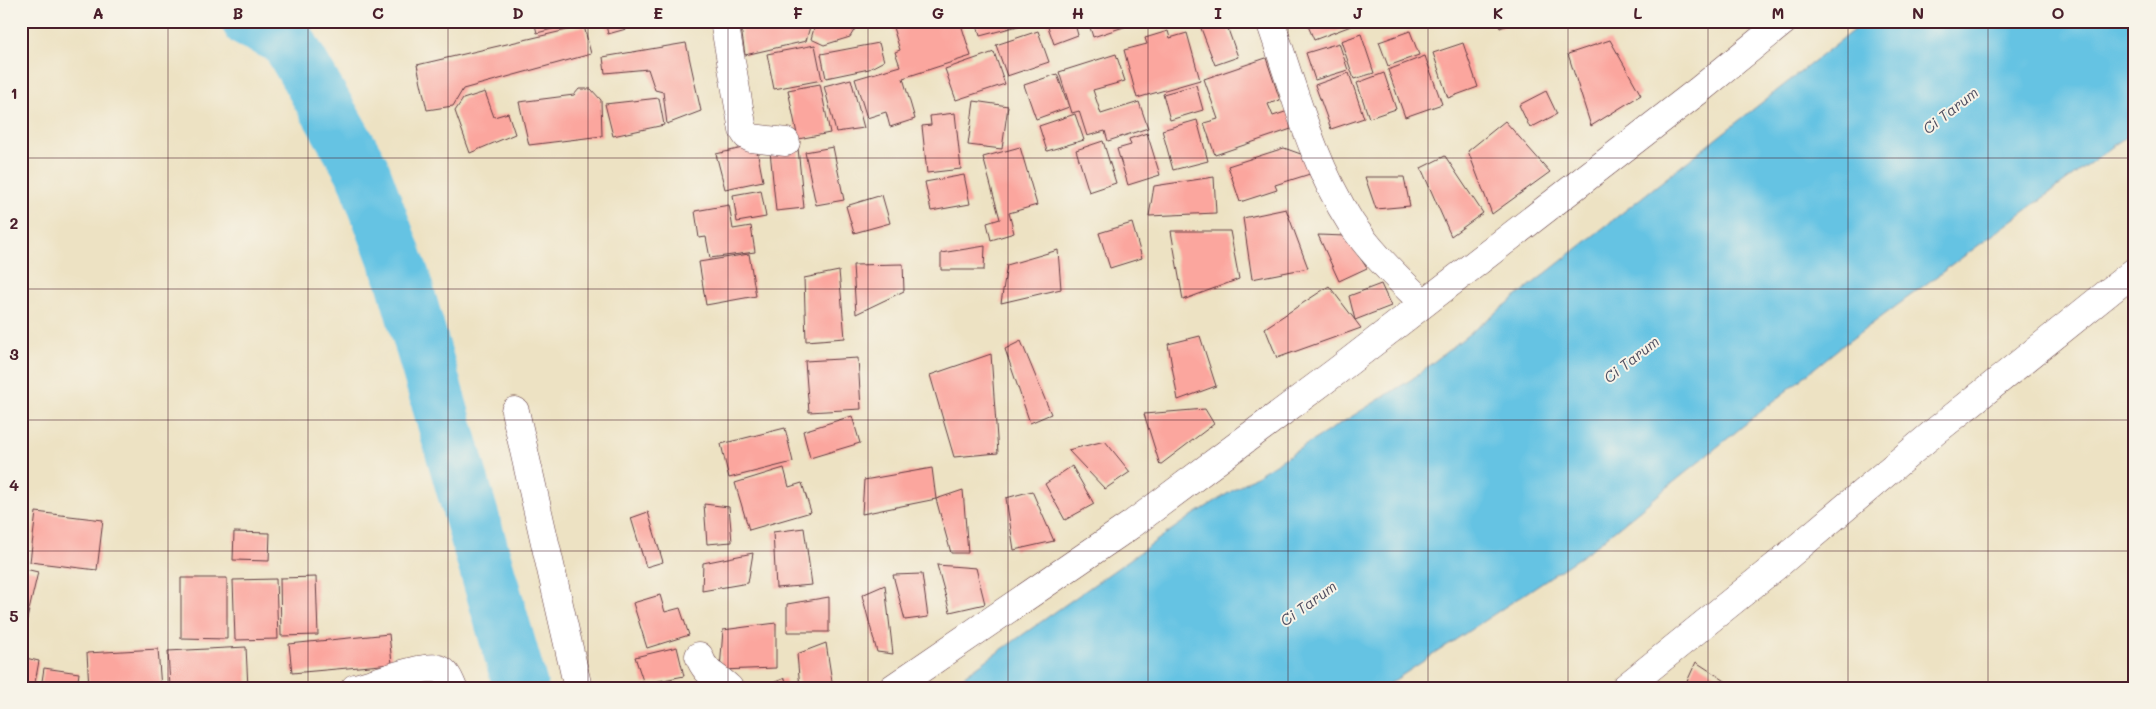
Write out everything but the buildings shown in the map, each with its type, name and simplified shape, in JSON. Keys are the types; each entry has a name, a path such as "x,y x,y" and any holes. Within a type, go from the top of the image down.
{"street":[{"path":"724,21 743,130 751,138 786,142"},
{"path":"1270,21 1317,159 1338,199 1352,224 1369,248 1423,303"},
{"path":"893,688 1131,525 1337,370 1784,21"},
{"path":"1625,688 1776,566 1937,430 2135,271"},
{"path":"514,411 578,688"},
{"path":"699,656 703,667 708,673 729,688"},
{"path":"355,688 427,668 440,670 449,678 453,688"}],"water":[{"name":"Ci Tarum","path":"1865,21 2135,21 2135,130 1838,349 1589,551 1383,688 947,688 1190,517 1412,379"}],"waterway":[{"path":"249,21 286,38 362,170 403,279 521,688"}]}
